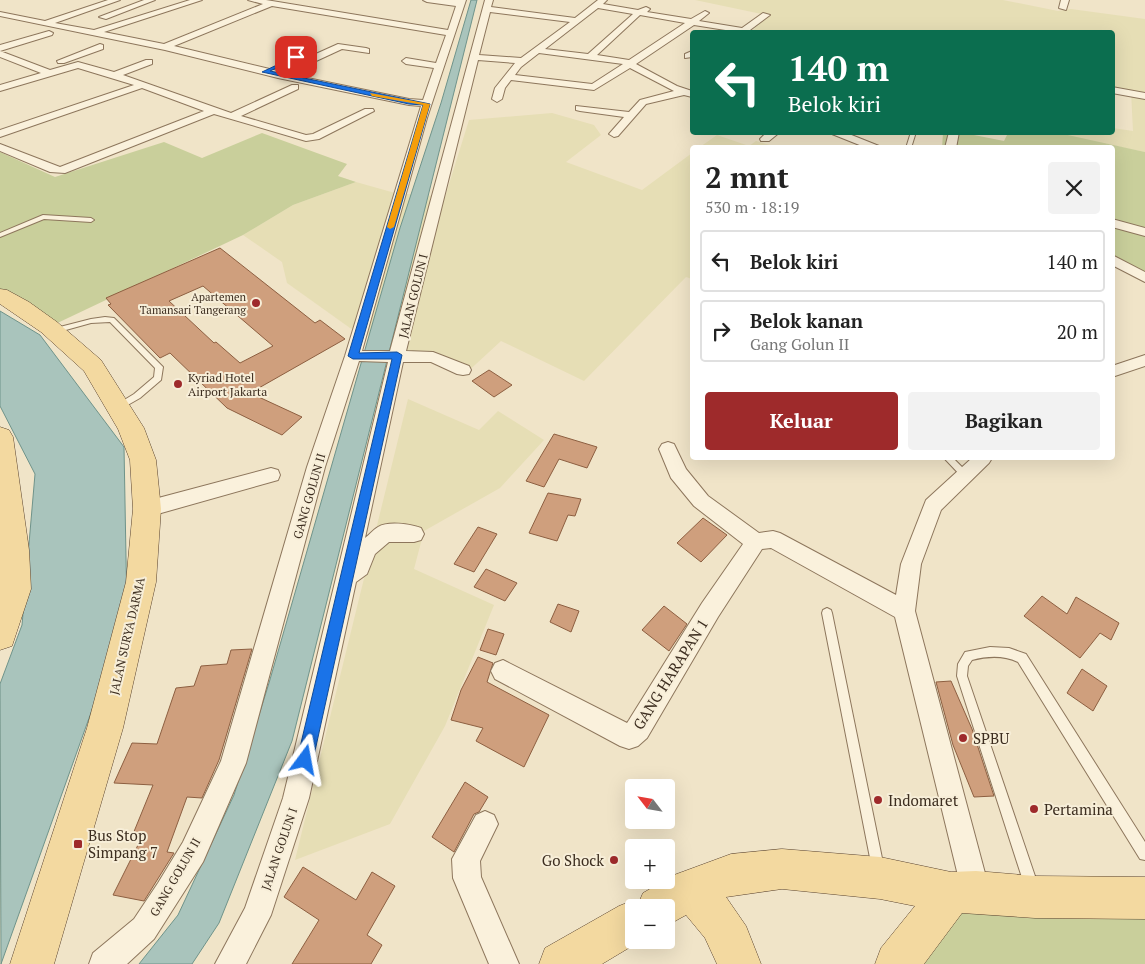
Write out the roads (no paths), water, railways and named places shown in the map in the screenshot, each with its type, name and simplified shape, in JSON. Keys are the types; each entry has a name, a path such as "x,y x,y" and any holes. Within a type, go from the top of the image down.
{"main road":[{"name":"JALAN SURYA DARMA","path":"8,308 55,332 93,366 131,428 143,460 147,509 141,582 105,728 32,964"},
{"path":"0,634 15,589 7,552 1,440"},
{"path":"673,899 731,874 782,869 880,878 964,893 1035,897 1145,898"},
{"path":"897,964 964,893"},
{"path":"675,900 713,912 724,926 739,964"},
{"path":"561,964 625,926"}],"street":[{"path":"45,24 116,0"},
{"path":"69,29 151,0"},
{"path":"91,34 198,0"},
{"path":"252,0 275,2 452,33"},
{"path":"427,0 461,2"},
{"path":"165,47 275,2"},
{"name":"GANG GOLUN II","path":"104,964 144,929 168,893 193,852 233,763 316,467 355,356 427,104 457,61 452,33 461,2"},
{"path":"497,98 500,88 522,61 598,2 638,13 721,30"},
{"path":"488,5 575,20"},
{"name":"JALAN GOLUN I","path":"230,964 257,915 296,798 347,575 457,61 488,5"},
{"path":"590,56 638,13 649,7"},
{"path":"22,18 39,13"},
{"path":"508,77 594,87 705,13"},
{"path":"748,30 766,14"},
{"path":"2,18 22,18 91,34 165,47 278,75 427,104"},
{"path":"215,18 228,21"},
{"path":"0,48 49,33"},
{"path":"278,75 342,46 366,50"},
{"path":"0,88 49,73 76,61 100,47"},
{"path":"536,50 590,56 630,64 683,91"},
{"path":"0,54 49,73"},
{"path":"265,72 296,57"},
{"path":"36,68 76,61 213,112 306,138 315,137 369,111"},
{"path":"406,61 522,61"},
{"path":"115,75 149,62"},
{"path":"311,82 323,76"},
{"path":"0,134 143,86"},
{"path":"231,117 295,87"},
{"path":"614,134 630,114 643,102 683,91"},
{"path":"1115,91 1145,96"},
{"path":"580,108 630,114"},
{"path":"0,147 54,170 61,171 213,112"},
{"path":"765,140 771,135"},
{"path":"841,135 870,145"},
{"path":"1115,224 1145,232"},
{"path":"1115,261 1145,278"},
{"path":"355,356 433,357 463,370"},
{"path":"1115,371 1145,360"},
{"path":"668,449 678,473 701,501 756,542 773,539 904,611"},
{"path":"964,893 904,611 910,564 933,506 981,460"},
{"path":"147,509 271,475"},
{"path":"347,575 353,574 360,568 367,549 385,533 414,534"},
{"name":"GANG HARAPAN 1","path":"503,671 629,737 638,729 710,610 756,542"},
{"path":"484,824 466,859 467,878 504,964"}],"lane":[{"path":"0,235 43,217 91,220"},
{"path":"55,332 96,320 112,320 159,367 158,378 137,396 119,407"},
{"path":"950,460 965,475"},
{"path":"827,614 880,878"},
{"path":"1035,897 962,676 963,664 969,656 988,652 1010,651 1022,658 1145,854"}],"water":[{"path":"471,0 477,0 292,741 219,923 192,964 139,964 178,915 234,795 269,683 400,228 441,103"},
{"path":"0,311 40,335 124,447 127,612 1,964 0,684 22,625 35,474 0,406"}],"place":[{"name":"Apartemen Tamansari Tangerang","path":"256,303"},
{"name":"Kyriad Hotel Airport Jakarta","path":"178,384"},
{"name":"SPBU","path":"963,738"},
{"name":"Indomaret","path":"878,800"},
{"name":"Pertamina","path":"1034,809"},
{"name":"Bus Stop Simpang 7","path":"78,844"},
{"name":"Go Shock","path":"614,860"}]}
